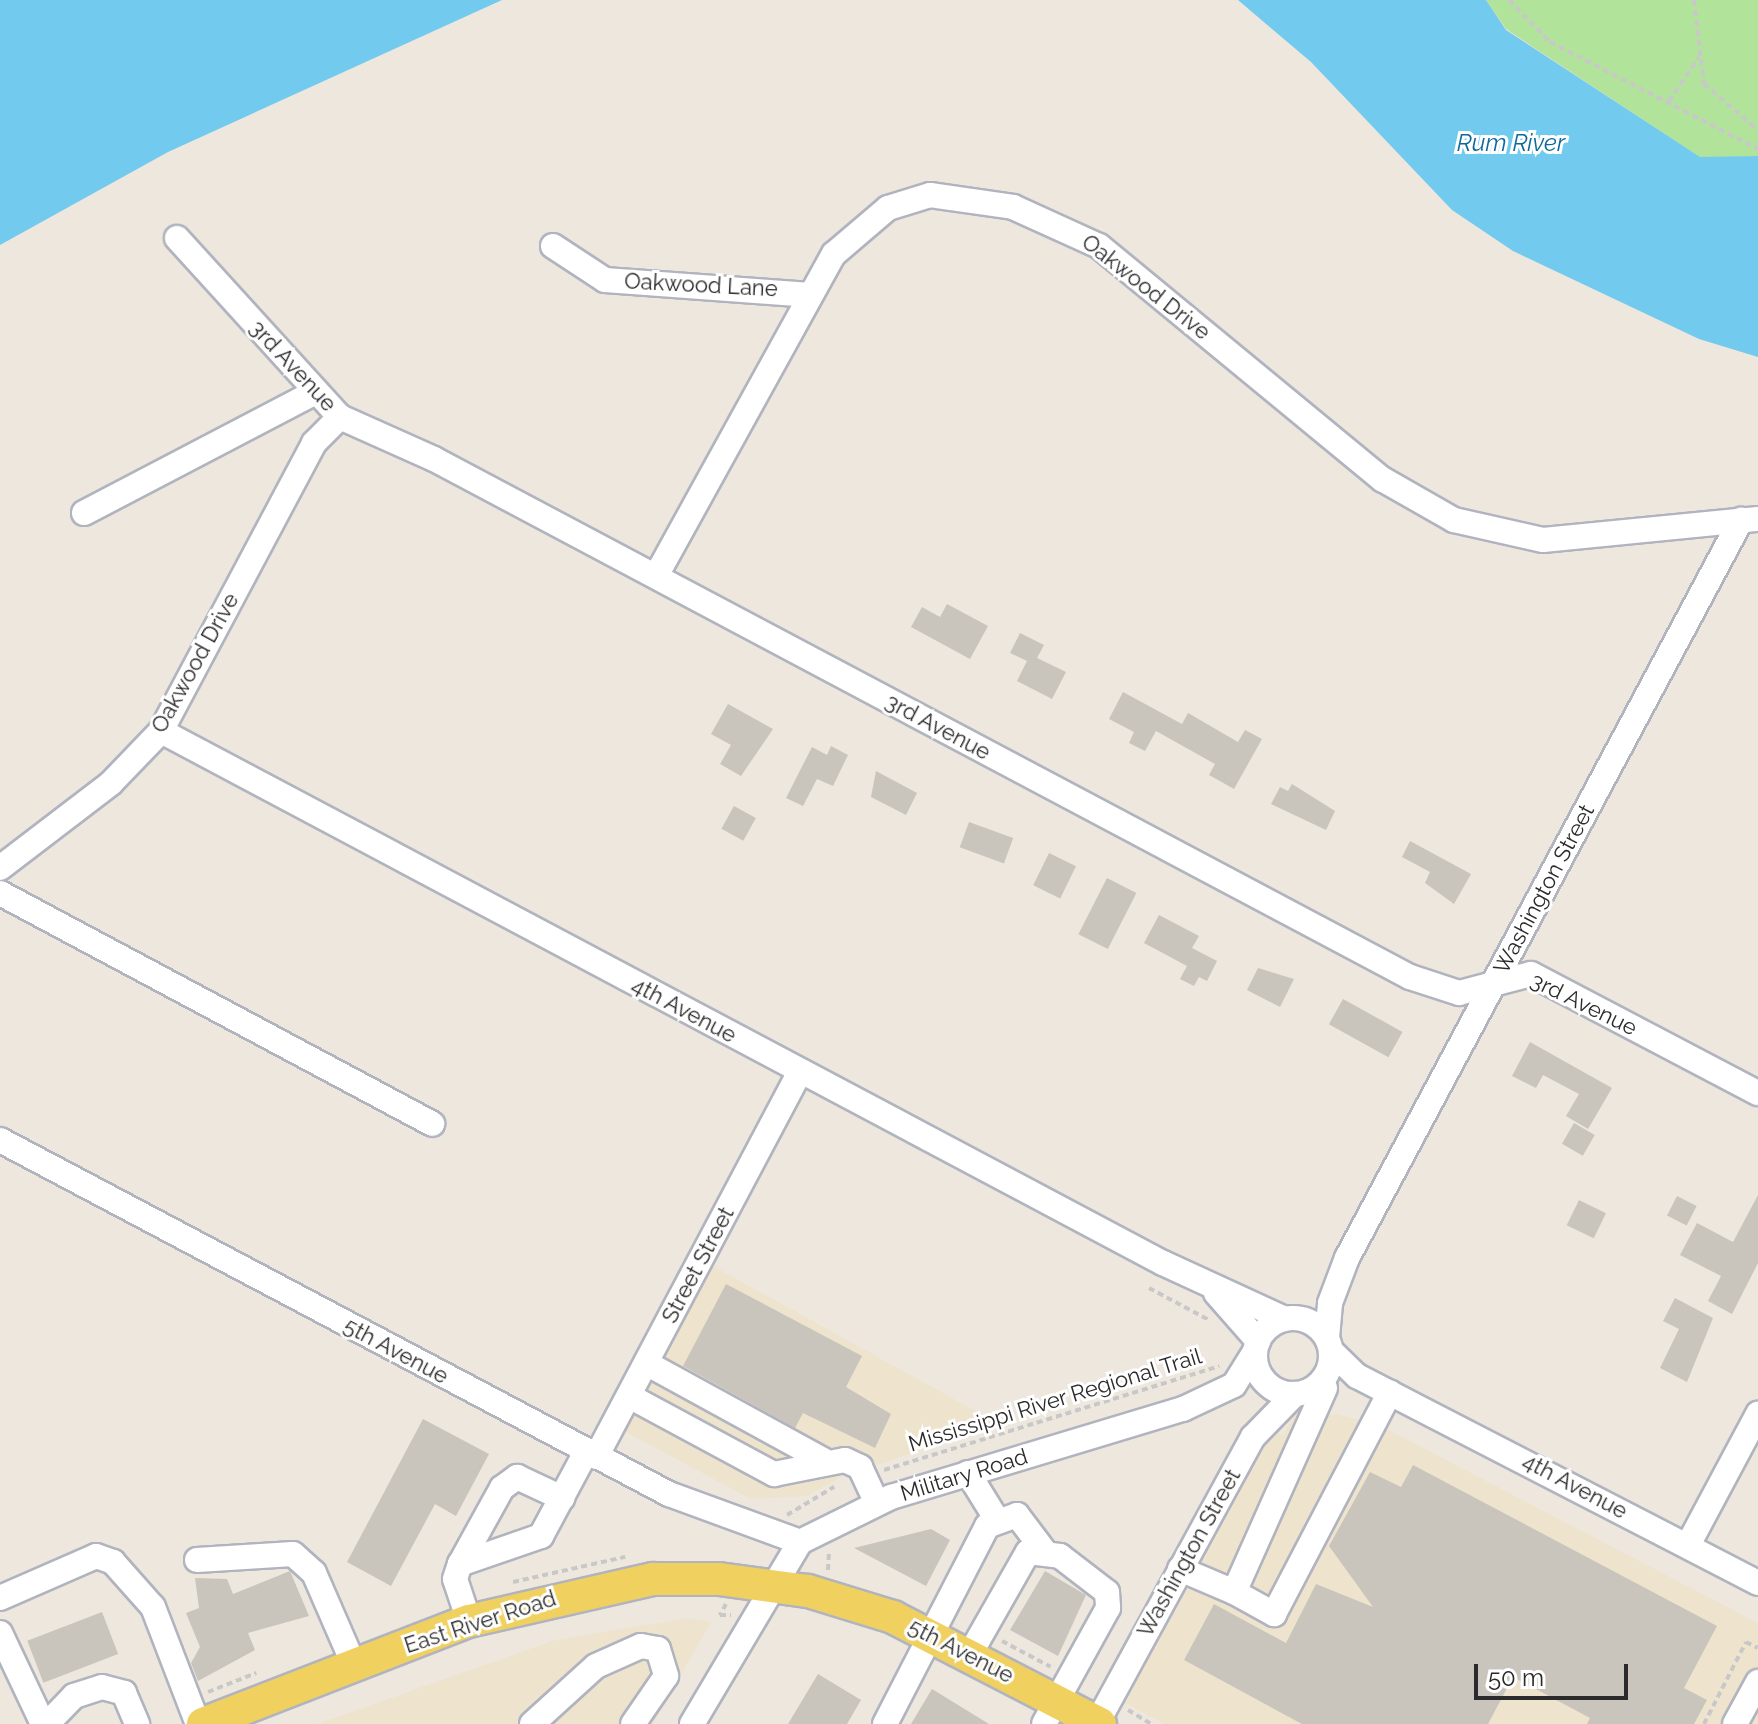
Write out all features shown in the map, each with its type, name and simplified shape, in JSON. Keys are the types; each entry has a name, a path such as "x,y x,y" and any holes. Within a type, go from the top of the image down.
{"main road":[{"name":"East River Road","path":"201,1724 469,1621 653,1579 769,1583"},
{"name":"5th Avenue","path":"769,1583 845,1601 933,1635 970,1654 1050,1713 1099,1723"}],"street":[{"name":"Oakwood Drive","path":"656,576 810,295 849,236 888,208 930,195 988,199 1099,246 1382,479 1454,520 1543,540 1749,519"},
{"name":"3rd Avenue","path":"177,238 314,393 340,417 656,576 1410,977 1459,993 1495,981 1539,978 1758,1093"},
{"name":"Oakwood Lane","path":"553,246 605,280 810,295"},
{"path":"84,513 314,393"},
{"name":"Oakwood Drive","path":"0,868 111,783 161,731 314,443 340,417"},
{"name":"Washington Street","path":"1329,1345 1330,1303 1347,1258 1749,519"},
{"name":"4th Avenue","path":"161,731 1208,1286 1289,1318"},
{"path":"0,893 432,1124"},
{"name":"Street Street","path":"460,1564 541,1536 562,1498 629,1396 800,1072"},
{"name":"5th Avenue","path":"0,1140 591,1454 695,1506 769,1528 800,1542"},
{"name":"Washington Street","path":"1289,1318 1347,1258"},
{"name":"4th Avenue","path":"1208,1286 1256,1347"},
{"path":"1234,1592 1301,1391 1329,1370 1329,1345 1316,1325 1289,1318 1256,1347 1258,1372 1301,1391"},
{"name":"4th Avenue","path":"1329,1345 1339,1364 1758,1583"},
{"name":"Military Road","path":"692,1724 769,1583 800,1542 877,1503 1183,1409 1234,1385 1256,1347"},
{"path":"646,1363 823,1460"},
{"name":"Washington Street","path":"1099,1723 1253,1437 1301,1391"},
{"name":"4th Avenue","path":"1301,1391 1390,1392"},
{"name":"Military Road","path":"1183,1409 1201,1412 1301,1391"},
{"path":"1180,1569 1234,1592 1274,1614 1390,1392"},
{"path":"629,1396 774,1474 823,1460 845,1460 865,1477 877,1503"},
{"path":"1688,1545 1758,1414"},
{"path":"968,1473 997,1520"},
{"path":"469,1621 455,1579 460,1564 502,1488 517,1477 562,1498"},
{"path":"997,1520 1027,1521 1045,1552"},
{"path":"885,1724 997,1520"},
{"path":"970,1654 1028,1552 1060,1556 1111,1599 1050,1713"},
{"path":"197,1560 293,1554 314,1573 354,1665"},
{"path":"0,1598 96,1556 113,1562 153,1607 201,1724"},
{"path":"0,1633 45,1724 74,1696 102,1687 124,1693 137,1724"},
{"path":"532,1724 596,1666 641,1646 658,1649 666,1662 645,1721"},
{"path":"1744,1720 1758,1682"}],"path":[{"path":"1509,0 1550,42 1758,149"},
{"path":"1694,0 1704,84 1721,105 1758,130"},
{"path":"1669,101 1699,57"},
{"name":"Mississippi River Regional Trail","path":"1149,1288 1213,1322"},
{"name":"Mississippi River Regional Trail","path":"769,1528 810,1499 865,1477 1225,1364"},
{"path":"827,1569 829,1552"},
{"path":"1704,1724 1746,1642 1758,1648"}],"shaded area":[{"path":"713,1266 999,1424 841,1477 808,1496 751,1499 624,1431"},
{"path":"1295,1413 1337,1414 1383,1427 1758,1623 1758,1724 1164,1724 1125,1703 1274,1430 1283,1435"},
{"path":"688,1618 711,1622 653,1724 317,1724 555,1640"}],"green space":[{"path":"1486,0 1758,0 1758,156 1701,158 1506,29"}],"water":[{"path":"0,0 502,0 168,152 0,245"},
{"name":"Rum River","path":"1238,0 1486,0 1506,30 1700,157 1758,156 1758,357 1699,339 1513,251 1452,210 1311,62"}],"building":[{"path":"947,604 988,626 970,659 911,627 922,607 940,617"},
{"path":"1020,633 1044,645 1037,658 1066,672 1052,699 1017,681 1027,661 1010,653"},
{"path":"1123,692 1182,724 1188,713 1238,742 1245,730 1262,739 1234,789 1209,775 1215,764 1156,731 1145,751 1129,743 1134,732 1109,719"},
{"path":"728,704 773,729 741,776 720,764 731,745 711,734"},
{"path":"831,746 848,755 833,786 817,779 803,806 786,798 812,747 827,755"},
{"path":"876,771 917,793 906,815 871,797"},
{"path":"1292,784 1335,811 1326,830 1271,804 1280,787 1288,791"},
{"path":"734,806 756,818 743,841 721,829"},
{"path":"969,822 1013,838 1004,863 960,847"},
{"path":"1410,841 1471,874 1454,904 1425,883 1430,872 1402,857"},
{"path":"1049,853 1076,866 1060,899 1033,885"},
{"path":"1107,878 1136,893 1108,949 1078,934"},
{"path":"1159,915 1199,936 1192,948 1217,961 1207,981 1199,977 1194,986 1180,979 1187,966 1144,943"},
{"path":"1258,968 1294,979 1280,1007 1247,990"},
{"path":"1343,999 1402,1032 1388,1057 1329,1024"},
{"path":"1530,1042 1612,1088 1588,1129 1566,1116 1579,1094 1543,1075 1536,1088 1512,1076"},
{"path":"1574,1123 1595,1135 1583,1156 1562,1144"},
{"path":"1758,1195 1758,1263 1732,1314 1708,1301 1721,1276 1680,1255 1697,1223 1733,1242"},
{"path":"1677,1196 1697,1206 1687,1226 1667,1216"},
{"path":"1579,1200 1606,1213 1594,1238 1567,1225"},
{"path":"726,1284 862,1356 846,1387 891,1414 875,1448 803,1413 795,1428 683,1366"},
{"path":"1675,1298 1713,1318 1687,1382 1660,1368 1679,1329 1663,1321"},
{"path":"423,1419 489,1454 456,1516 435,1504 391,1586 347,1562"},
{"path":"1413,1465 1717,1626 1684,1688 1707,1700 1694,1724 1587,1724 1590,1718 1513,1677 1488,1724 1302,1724 1184,1660 1214,1604 1286,1643 1316,1584 1373,1607 1329,1546 1370,1472 1401,1487"},
{"path":"931,1529 950,1540 926,1586 854,1548"},
{"path":"290,1571 309,1616 248,1633 255,1650 198,1681 191,1663 200,1647 186,1613 199,1608 195,1578 227,1579 233,1594"},
{"path":"1045,1571 1086,1595 1058,1656 1010,1630"},
{"path":"102,1612 118,1654 43,1683 27,1641"},
{"path":"818,1674 861,1700 847,1724 788,1724"},
{"path":"932,1689 989,1724 911,1724"}]}
